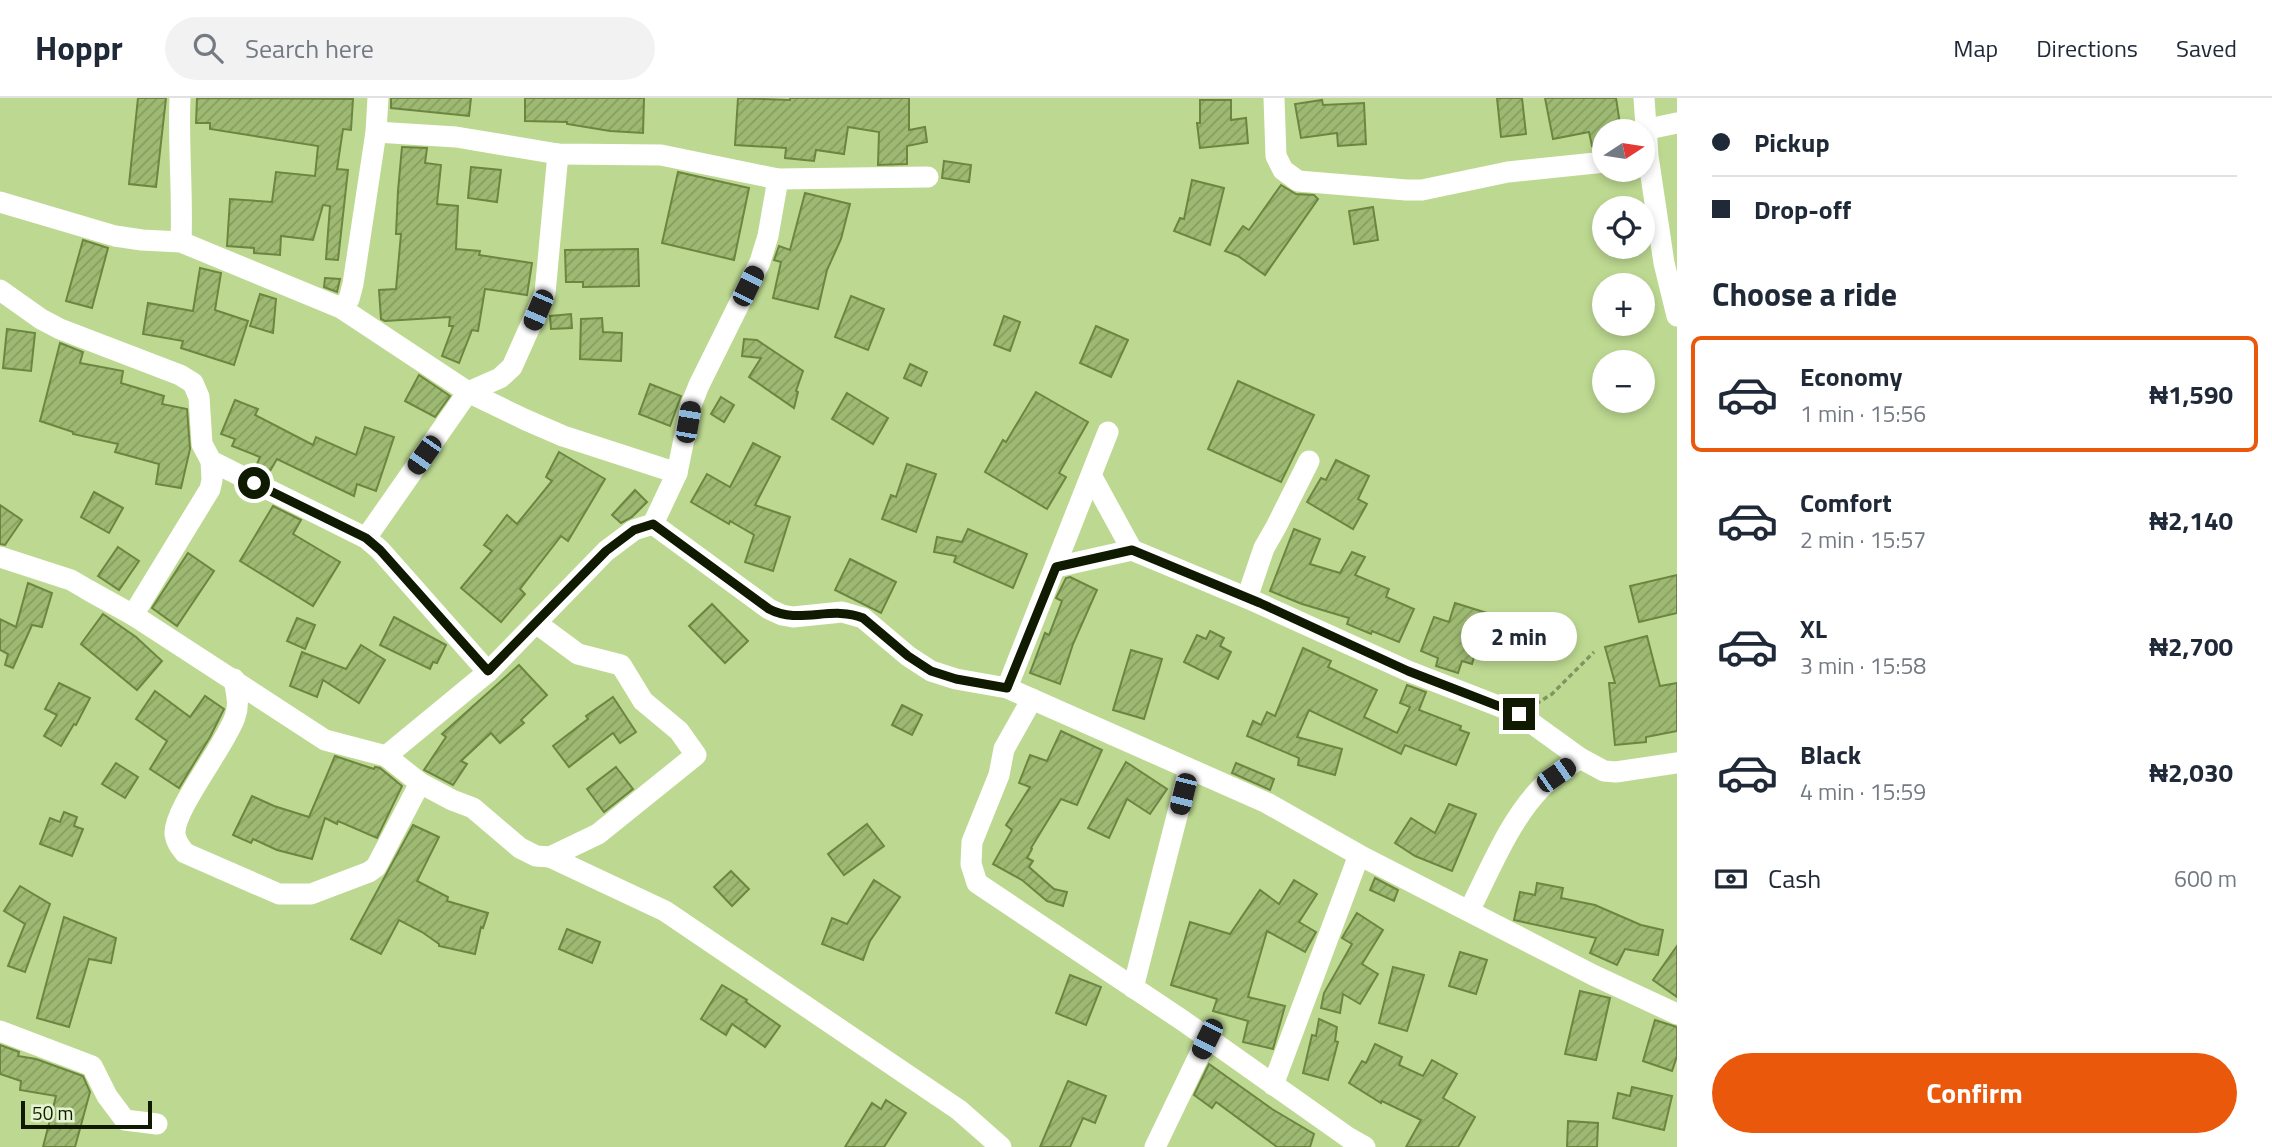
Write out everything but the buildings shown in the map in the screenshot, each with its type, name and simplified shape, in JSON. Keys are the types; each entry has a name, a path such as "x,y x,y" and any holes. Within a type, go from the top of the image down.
{"street":[{"path":"180,98 178,138 183,182 181,242"},
{"path":"341,308 349,299 354,284 376,132 378,98"},
{"path":"1274,98 1276,156 1283,170 1298,181 1422,190 1508,172 1592,163"},
{"path":"1644,98 1647,119"},
{"path":"1656,127 1677,123"},
{"path":"376,132 471,139 558,154 661,155 778,179 928,177"},
{"path":"366,538 468,393 499,379 512,367 545,293 558,154"},
{"path":"386,756 488,671 606,551 634,530 653,524 677,473 691,405 760,262 768,236 778,179"},
{"path":"1650,182 1664,263 1677,316"},
{"path":"0,202 115,236 181,242 341,308 468,393 563,436 677,473"},
{"path":"0,290 60,329 180,374 193,383 199,397 202,444 211,461 210,489 132,615"},
{"path":"1007,688 1108,432"},
{"path":"211,461 366,538 380,550 488,671"},
{"path":"1247,598 1264,548 1309,461"},
{"path":"1092,477 1132,550"},
{"path":"653,524 769,609 793,617 842,612 863,618 908,656 931,671 956,679 1007,688 1267,803 1359,855 1593,975 1677,1014"},
{"path":"1056,567 1132,550 1247,598 1408,671 1519,714 1580,758 1604,771 1616,772 1677,763"},
{"path":"0,557 71,580 234,679 325,740 386,756 420,783 473,808 520,848 536,856 550,857 665,911 959,1110 1001,1147"},
{"path":"536,623 578,654 621,664 643,701 679,731 696,755 598,834 550,857"},
{"path":"234,679 238,700 236,716 222,746 178,816 174,831 177,842 185,853 279,894 312,894 376,867 420,783"},
{"path":"1032,699 1004,749 999,775 972,842 971,864 977,883 1207,1039 1353,1144"},
{"path":"1469,911 1530,801 1541,788 1580,758"},
{"path":"1133,988 1189,769"},
{"path":"1273,1085 1359,855"},
{"path":"0,1031 92,1066 107,1096 125,1120 157,1124"},
{"path":"1155,1147 1207,1039"}],"path":[{"path":"1519,714 1552,694 1594,652"}],"route":[{"path":"254,483 366,538 380,550 488,671 606,551 634,530 653,524 769,609 793,617 842,612 853,614 863,618 919,664 956,679 1007,688 1056,567 1132,550 1260,603 1408,671 1519,714"}]}
